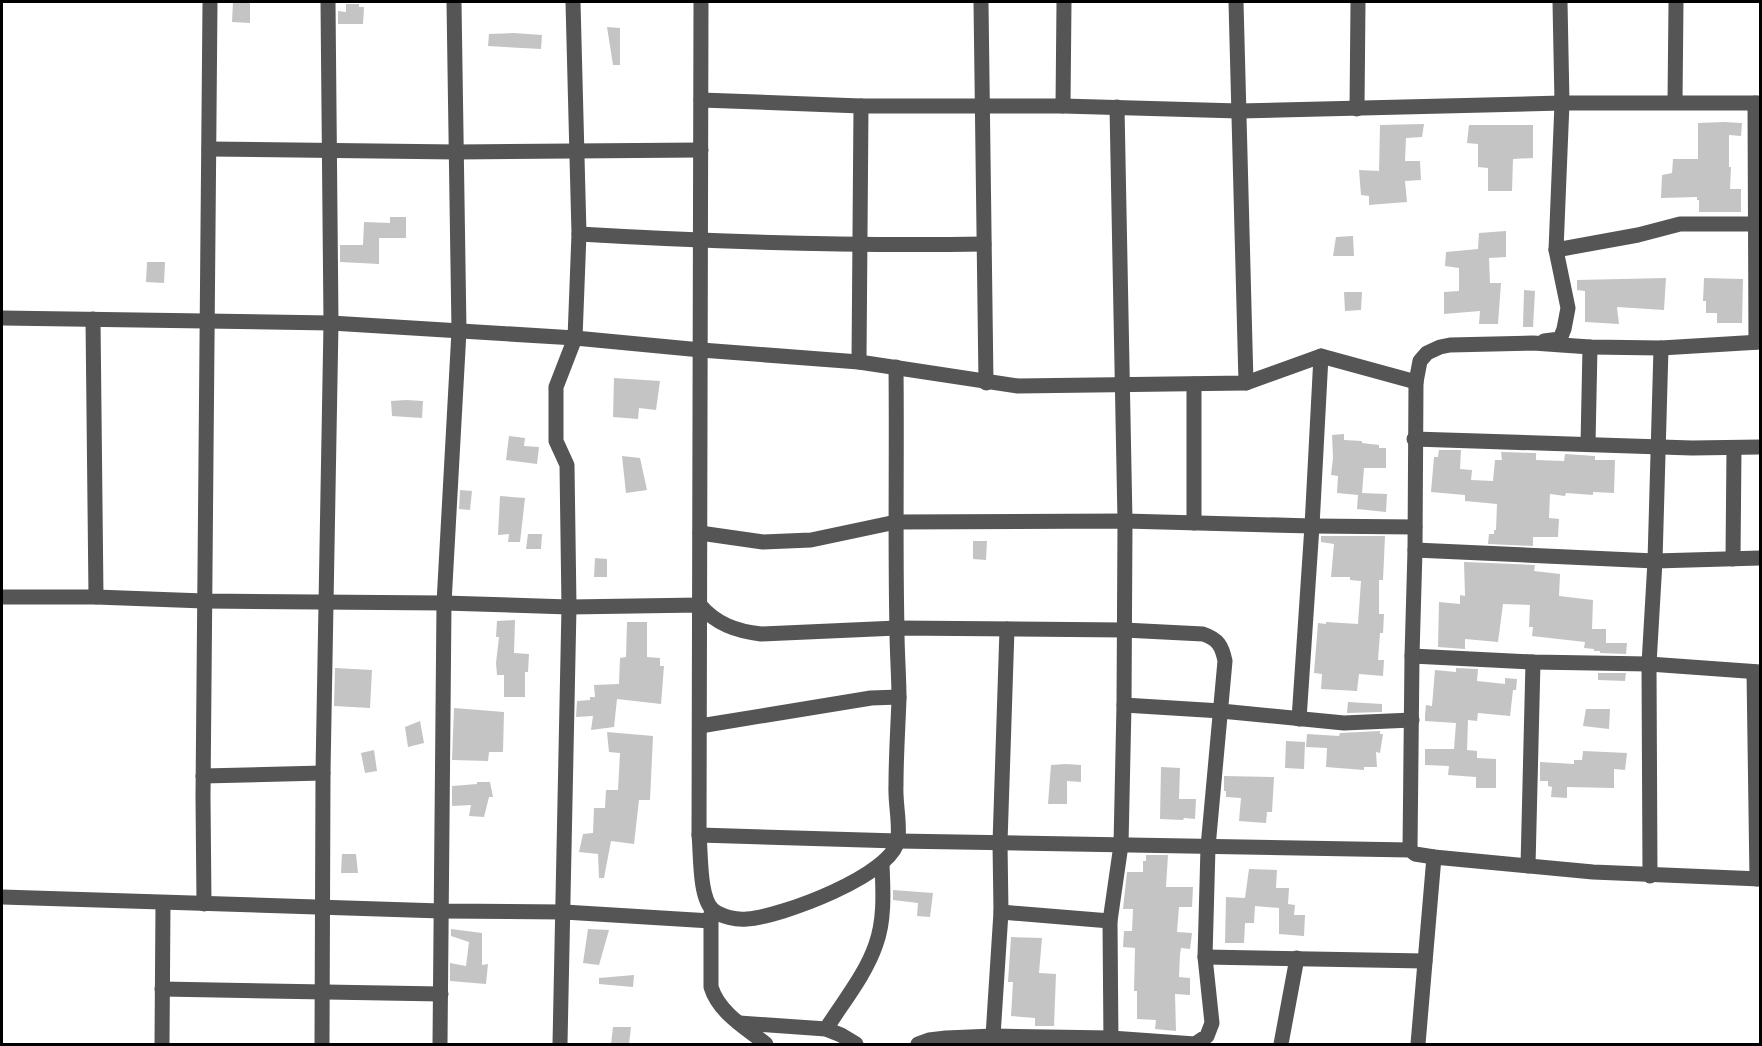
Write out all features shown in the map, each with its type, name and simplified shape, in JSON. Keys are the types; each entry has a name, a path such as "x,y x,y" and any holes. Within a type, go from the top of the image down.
{"street":[{"path":"204,904 204,601 210,2"},
{"path":"322,1044 325,603 331,323 328,2"},
{"path":"440,1044 444,603 459,331 454,2"},
{"path":"560,1044 569,607 567,465 556,441 556,387 575,338 579,234 573,2"},
{"path":"701,2 699,836 703,884 711,915 711,987 714,998 739,1023 766,1044"},
{"path":"981,2 986,383"},
{"path":"1063,106 1064,2"},
{"path":"1236,2 1246,383"},
{"path":"1357,109 1358,2"},
{"path":"1410,850 1416,382 1420,361 1427,353 1440,347 1533,343 1560,339 1564,329 1568,308 1556,250 1562,103 1560,2"},
{"path":"1675,102 1676,2"},
{"path":"701,100 861,106 1063,106 1239,111 1562,103 1758,103 1754,224 1758,342 1660,348 1533,343"},
{"path":"860,362 861,106"},
{"path":"1111,1041 1110,921 1121,845 1124,705 1125,521 1117,107"},
{"path":"209,149 457,152 701,150"},
{"path":"1556,250 1638,235 1680,224 1754,224"},
{"path":"579,234 701,241 861,246 984,244"},
{"path":"2,318 331,323 575,338 860,362 986,383 1018,386 1246,383 1321,356 1416,382"},
{"path":"93,319 96,597"},
{"path":"1588,444 1590,347"},
{"path":"1650,876 1649,664 1655,561 1660,348"},
{"path":"1299,720 1321,356"},
{"path":"2,897 441,911 711,915 748,919 777,914 854,881 882,864 898,842 895,787 899,697 896,368"},
{"path":"1194,384 1194,523"},
{"path":"1414,439 1761,447"},
{"path":"1733,559 1734,448"},
{"path":"700,532 742,540 793,541 832,536 896,522 1125,521 1415,527"},
{"path":"1415,550 1655,561 1761,558"},
{"path":"2,597 569,607 700,605 711,617 728,627 746,632 792,634 897,628 1124,630 1203,634 1212,637 1220,644 1225,661 1208,847 1205,957 1212,1023 1207,1036 1195,1044 993,1036 946,1038 918,1044"},
{"path":"993,1036 1001,912 1000,843 1007,629"},
{"path":"699,836 898,842 1410,850 1415,854 1434,857 1528,866 1650,876 1759,879 1757,672 1649,664 1533,662 1412,656"},
{"path":"1528,866 1533,662"},
{"path":"700,726 872,698 899,697"},
{"path":"1124,705 1221,711 1344,723 1412,720"},
{"path":"203,776 323,773"},
{"path":"1418,1044 1434,857"},
{"path":"826,1029 862,972 876,944 881,924 883,898 882,864"},
{"path":"162,1044 163,903"},
{"path":"1001,912 1110,921"},
{"path":"1205,957 1425,961"},
{"path":"1281,1044 1297,958"},
{"path":"162,989 441,994"},
{"path":"739,1023 826,1029 856,1044"}],"building":[{"path":"233,2 250,2 250,23 232,22"},
{"path":"346,4 359,4 359,7 364,7 363,24 338,24 338,11 346,12"},
{"path":"607,27 620,28 620,65 613,65"},
{"path":"489,34 542,35 541,49 488,46"},
{"path":"1698,123 1742,123 1741,136 1729,135 1730,189 1741,189 1741,212 1699,212 1697,197 1661,198 1662,175 1672,173 1673,159 1698,159"},
{"path":"1424,124 1422,137 1406,138 1405,161 1420,161 1421,180 1405,181 1407,202 1369,205 1369,196 1361,195 1359,170 1379,171 1380,125"},
{"path":"1469,125 1533,125 1533,158 1513,159 1512,191 1488,191 1488,168 1478,167 1478,144 1467,143"},
{"path":"390,217 406,217 406,238 379,238 379,264 340,262 340,245 363,245 364,222 390,223"},
{"path":"1506,231 1506,257 1489,258 1490,283 1501,283 1498,324 1479,324 1480,311 1444,314 1444,292 1459,291 1459,268 1445,266 1446,252 1478,249 1479,233"},
{"path":"1353,236 1354,256 1333,256 1336,237"},
{"path":"147,262 165,262 164,283 146,282"},
{"path":"1666,278 1664,310 1617,307 1619,324 1585,322 1585,291 1577,290 1577,280"},
{"path":"1704,278 1743,279 1742,323 1717,323 1717,313 1706,313 1706,301 1703,301"},
{"path":"1524,290 1535,291 1533,327 1523,327"},
{"path":"1344,292 1362,292 1361,310 1345,311"},
{"path":"614,378 660,381 656,410 639,408 638,419 613,417"},
{"path":"391,401 423,401 422,418 392,416"},
{"path":"1344,434 1344,440 1362,441 1362,443 1379,445 1379,448 1386,448 1386,468 1364,468 1362,493 1387,494 1386,512 1357,509 1358,495 1337,493 1338,476 1331,475 1332,435"},
{"path":"509,436 525,438 524,446 539,447 537,464 506,460"},
{"path":"1439,450 1461,450 1460,469 1472,470 1471,480 1493,481 1495,460 1502,460 1501,452 1536,453 1536,460 1564,461 1565,454 1595,456 1595,460 1615,460 1614,493 1593,492 1593,495 1566,493 1565,496 1550,494 1549,518 1559,519 1558,537 1533,537 1533,546 1488,544 1489,534 1494,534 1496,530 1497,504 1465,501 1465,495 1431,492 1434,457 1438,457"},
{"path":"622,456 640,458 647,490 626,493"},
{"path":"460,490 472,491 470,510 459,509"},
{"path":"500,496 525,498 520,542 508,542 509,534 498,535"},
{"path":"528,534 542,534 541,549 526,549"},
{"path":"1321,536 1385,536 1383,580 1379,580 1379,614 1384,614 1378,660 1384,660 1383,676 1359,674 1357,691 1321,689 1322,674 1314,673 1318,623 1358,624 1361,581 1350,580 1350,577 1331,577 1334,544 1321,542"},
{"path":"973,541 987,541 986,560 973,559"},
{"path":"595,558 607,559 607,577 594,577"},
{"path":"1464,562 1535,565 1534,571 1560,574 1559,596 1593,600 1592,629 1606,629 1606,643 1627,643 1626,654 1600,653 1594,649 1584,648 1585,642 1532,636 1533,627 1529,627 1530,605 1503,604 1498,642 1465,639 1465,649 1438,647 1439,602 1460,604 1460,595 1465,596"},
{"path":"515,620 514,653 529,654 528,672 525,672 525,697 504,697 504,675 497,675 499,637 496,637 497,621"},
{"path":"627,622 647,622 647,657 660,658 660,666 664,666 661,704 617,699 614,727 591,730 593,716 576,717 577,701 590,700 590,697 595,697 594,685 619,684 620,658 626,657"},
{"path":"335,668 372,670 370,708 334,706"},
{"path":"1456,668 1478,669 1477,681 1505,684 1505,678 1517,679 1516,690 1513,690 1510,716 1478,713 1477,721 1468,720 1467,750 1477,751 1477,758 1496,759 1496,788 1476,788 1476,777 1448,775 1449,766 1425,765 1425,749 1454,749 1456,723 1425,721 1425,715 1426,705 1432,706 1435,670 1456,672"},
{"path":"1598,673 1626,673 1625,681 1598,680"},
{"path":"1348,702 1382,704 1382,712 1347,713"},
{"path":"454,708 504,712 503,752 489,752 488,761 452,760"},
{"path":"1586,709 1610,709 1609,729 1583,726"},
{"path":"420,721 424,743 408,747 405,727"},
{"path":"1380,731 1380,734 1383,734 1380,753 1376,752 1377,767 1364,767 1364,770 1326,767 1327,748 1306,747 1307,734 1339,736 1340,733"},
{"path":"607,732 653,736 650,800 639,800 634,844 611,841 604,878 599,878 598,854 579,852 583,834 593,833 594,808 605,808 606,790 618,790 620,753 609,752"},
{"path":"1286,741 1305,742 1304,769 1285,768"},
{"path":"374,750 377,771 365,773 361,753"},
{"path":"1583,751 1627,753 1625,770 1614,769 1614,788 1567,787 1567,798 1551,797 1552,787 1548,786 1548,781 1540,781 1540,762 1574,764 1574,760 1582,760"},
{"path":"1051,765 1081,765 1081,782 1067,781 1067,804 1048,804"},
{"path":"1161,767 1180,768 1179,799 1196,799 1195,819 1160,819"},
{"path":"1224,776 1274,777 1272,812 1267,812 1266,823 1239,821 1241,798 1226,797"},
{"path":"477,782 490,782 493,797 489,797 484,817 469,816 471,805 452,806 452,786 477,784"},
{"path":"342,854 356,854 358,873 341,873"},
{"path":"1146,855 1168,855 1166,887 1193,887 1192,907 1179,907 1177,932 1192,933 1190,949 1181,948 1180,954 1179,977 1190,978 1190,995 1175,994 1176,1031 1155,1029 1156,1020 1137,1019 1137,991 1134,991 1135,948 1123,947 1124,931 1132,931 1133,909 1123,909 1127,872 1143,872 1143,861 1146,861"},
{"path":"1249,869 1277,870 1276,888 1289,888 1288,904 1295,905 1294,915 1305,915 1304,936 1279,934 1279,908 1255,906 1254,923 1245,923 1244,943 1225,943 1226,897 1245,898"},
{"path":"893,890 933,893 930,917 917,916 918,903 893,900"},
{"path":"451,929 482,933 482,965 488,964 486,984 450,981 450,963 466,966 469,942 451,936"},
{"path":"588,929 609,930 599,965 583,963"},
{"path":"1011,937 1042,938 1039,973 1056,974 1054,1026 1035,1026 1035,1018 1011,1016 1013,982 1008,982"},
{"path":"634,975 633,987 599,984 599,978"},
{"path":"613,1027 631,1027 629,1044 611,1044"}]}
